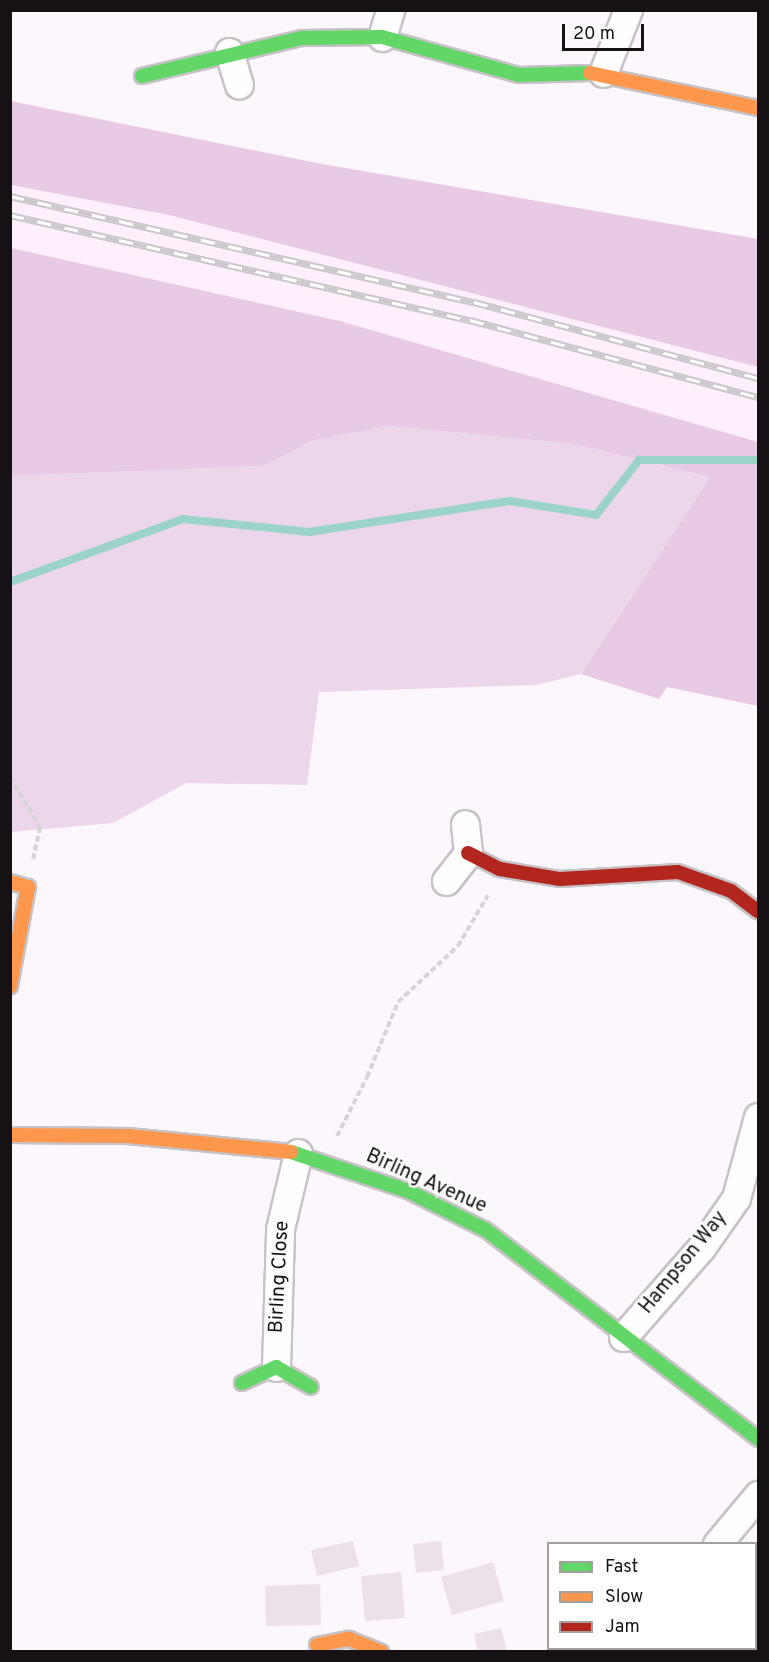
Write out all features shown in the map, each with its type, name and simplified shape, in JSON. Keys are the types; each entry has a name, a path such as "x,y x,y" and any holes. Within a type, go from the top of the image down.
{"street":[{"path":"382,37 390,10"},
{"path":"603,72 628,10"},
{"path":"142,76 229,52 302,38 382,37 519,75 603,72 759,108"},
{"path":"229,52 239,84"},
{"path":"446,881 468,853 465,824"},
{"path":"468,853 500,869 560,879 678,872 731,891 759,911"},
{"path":"10,882 28,887 10,986"},
{"name":"Hampson Way","path":"623,1337 701,1248 736,1198 759,1117"},
{"name":"Birling Avenue","path":"10,1135 128,1136 298,1153 408,1191 486,1230 759,1439"},
{"name":"Birling Close","path":"276,1367 280,1229 298,1153"},
{"path":"242,1383 276,1367 311,1387"},
{"path":"719,1542 759,1496"},
{"path":"317,1645 350,1639 382,1652"}],"path":[{"path":"10,777 40,827 28,887"},
{"path":"324,1161 367,1077 398,1002 458,946 500,869"}],"shaded area":[{"path":"10,101 322,164 758,239 758,367 169,215 11,185"},
{"path":"11,101 322,164 758,239 758,450 641,411 340,321 11,248"},
{"path":"11,248 340,321 758,442 758,706 667,687 659,699 581,674 710,477 574,444 389,426 311,441 263,466 11,476"},
{"path":"389,426 574,444 710,477 581,674 536,685 319,692 307,785 186,783 113,823 11,832 10,476 263,466 311,441"}],"building":[{"path":"353,1541 359,1566 317,1576 311,1550"},
{"path":"441,1541 444,1570 416,1573 413,1544"},
{"path":"493,1562 504,1601 452,1615 441,1577"},
{"path":"401,1572 405,1618 365,1621 361,1576"},
{"path":"320,1584 321,1625 266,1626 265,1586"},
{"path":"501,1628 507,1652 478,1652 474,1634"}],"waterway":[{"path":"10,582 183,519 309,532 510,501 596,515 639,460 758,460"}],"railway":[{"path":"10,196 474,302 758,378"},
{"path":"10,215 470,320 758,397"}],"traffic: fast":[{"path":"142,76 302,38 382,37 519,75 590,73"},
{"path":"291,1152 408,1191 486,1230 758,1439"},
{"path":"242,1383 276,1367 311,1387"}],"traffic: slow":[{"path":"590,73 758,108"},
{"path":"10,882 28,887 10,986"},
{"path":"10,1135 128,1136 291,1152"},
{"path":"317,1645 349,1639 382,1652"}],"traffic: jam":[{"path":"468,853 500,869 560,879 678,872 731,891 758,911"}]}
